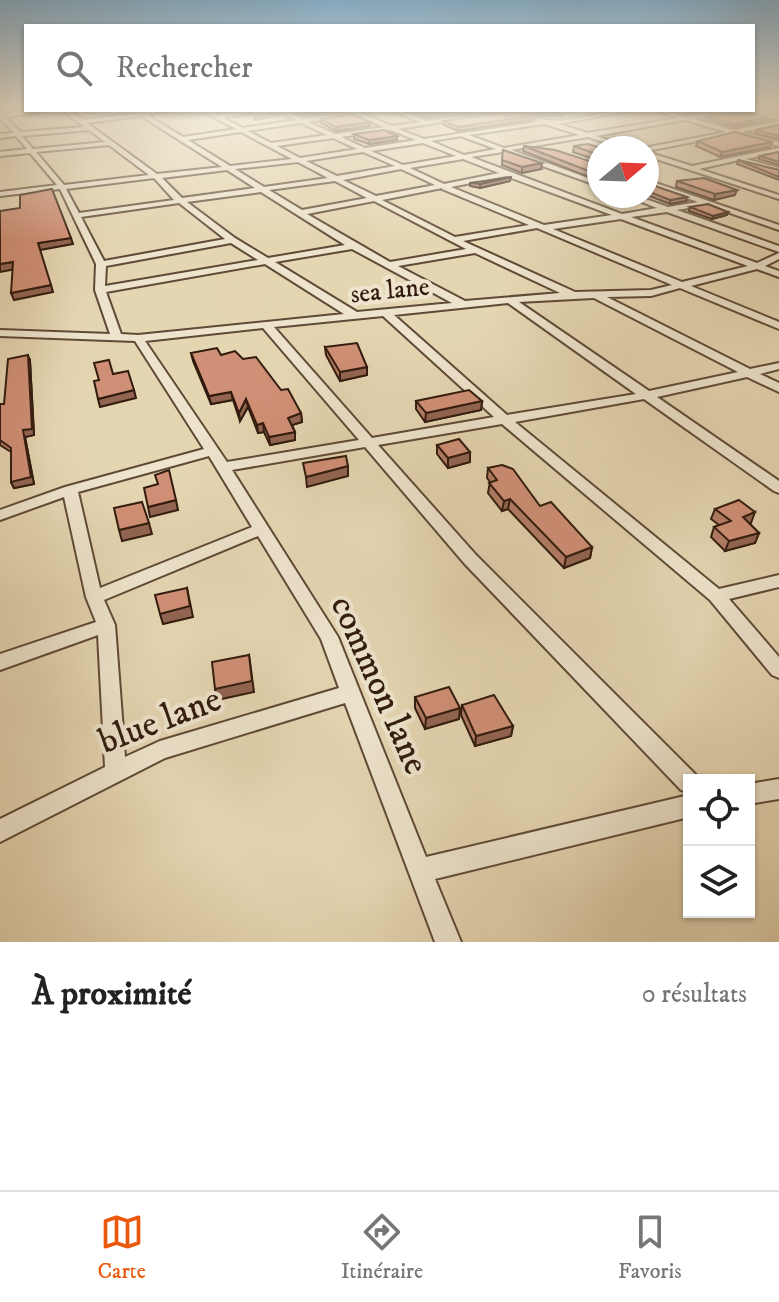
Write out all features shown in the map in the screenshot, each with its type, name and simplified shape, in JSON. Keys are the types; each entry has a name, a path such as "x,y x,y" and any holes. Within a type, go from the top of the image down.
{"street":[{"path":"36,153 62,187 101,264 100,290 117,338"},
{"path":"125,153 157,177 179,200 232,240 357,317"},
{"path":"205,153 353,246 464,305"},
{"path":"284,153 454,240 574,295"},
{"path":"0,194 346,153"},
{"path":"373,153 445,187 779,326"},
{"path":"457,153 779,274"},
{"path":"75,216 334,179 484,153"},
{"path":"512,153 587,180"},
{"path":"691,169 766,153"},
{"path":"659,157 779,197"},
{"path":"738,159 779,170"},
{"path":"300,213 377,201 507,174"},
{"path":"659,186 779,228"},
{"path":"454,240 708,203"},
{"path":"659,207 779,249"},
{"path":"101,264 232,240"},
{"path":"100,290 353,246"},
{"path":"389,265 476,250"},
{"name":"sea lane","path":"0,333 138,338 510,300 651,293 757,266 779,256"},
{"path":"593,295 779,388"},
{"path":"510,300 643,396 779,488"},
{"path":"386,313 505,420 716,596 779,670"},
{"path":"267,326 470,559 683,777"},
{"name":"common lane","path":"138,338 329,637 448,942"},
{"path":"0,515 70,490 218,459 369,443 643,396 779,366"},
{"path":"70,490 94,597 106,625 116,772"},
{"path":"94,597 261,529"},
{"path":"716,596 779,581"},
{"path":"0,662 106,625"},
{"name":"blue lane","path":"0,831 160,750 351,693"},
{"path":"755,793 779,789"},
{"path":"422,870 683,807"}],"building":[{"path":"503,153 512,153 542,163 522,167 502,160"},
{"path":"542,153 564,153 587,160 587,170"},
{"path":"779,153 779,162 760,156"},
{"path":"738,160 779,170 779,177"},
{"path":"511,177 480,184 470,183"},
{"path":"704,178 737,190 715,194 677,181"},
{"path":"659,187 687,197 670,200 659,196"},
{"path":"52,189 71,238 38,243 51,285 11,293 13,262 0,264 0,211 20,208 20,195"},
{"path":"708,204 728,212 713,216 690,207"},
{"path":"357,343 367,367 340,372 325,347"},
{"path":"217,348 221,355 235,351 243,359 256,357 281,390 288,389 301,413 288,418 295,432 269,437 263,423 257,425 246,399 239,413 231,392 209,396 191,353"},
{"path":"28,355 32,429 23,430 31,477 11,482 11,448 0,440 0,404 4,404 8,359"},
{"path":"109,360 113,374 128,371 134,390 98,399 94,381 99,380 94,363"},
{"path":"469,390 482,401 426,413 416,401"},
{"path":"459,439 470,452 448,458 437,445"},
{"path":"346,456 348,466 306,477 303,463"},
{"path":"502,465 513,469 540,506 551,502 592,547 566,557 510,499 504,501 489,483 497,480 488,468"},
{"path":"169,470 176,500 148,507 144,488 158,484 155,475"},
{"path":"739,500 755,512 743,517 759,533 729,541 714,527 731,521 715,509"},
{"path":"142,502 149,523 119,530 114,508"},
{"path":"187,588 190,606 160,614 155,595"},
{"path":"249,655 252,681 215,689 212,662"},
{"path":"449,687 460,708 426,718 415,697"},
{"path":"494,695 513,726 476,736 462,705"}]}
